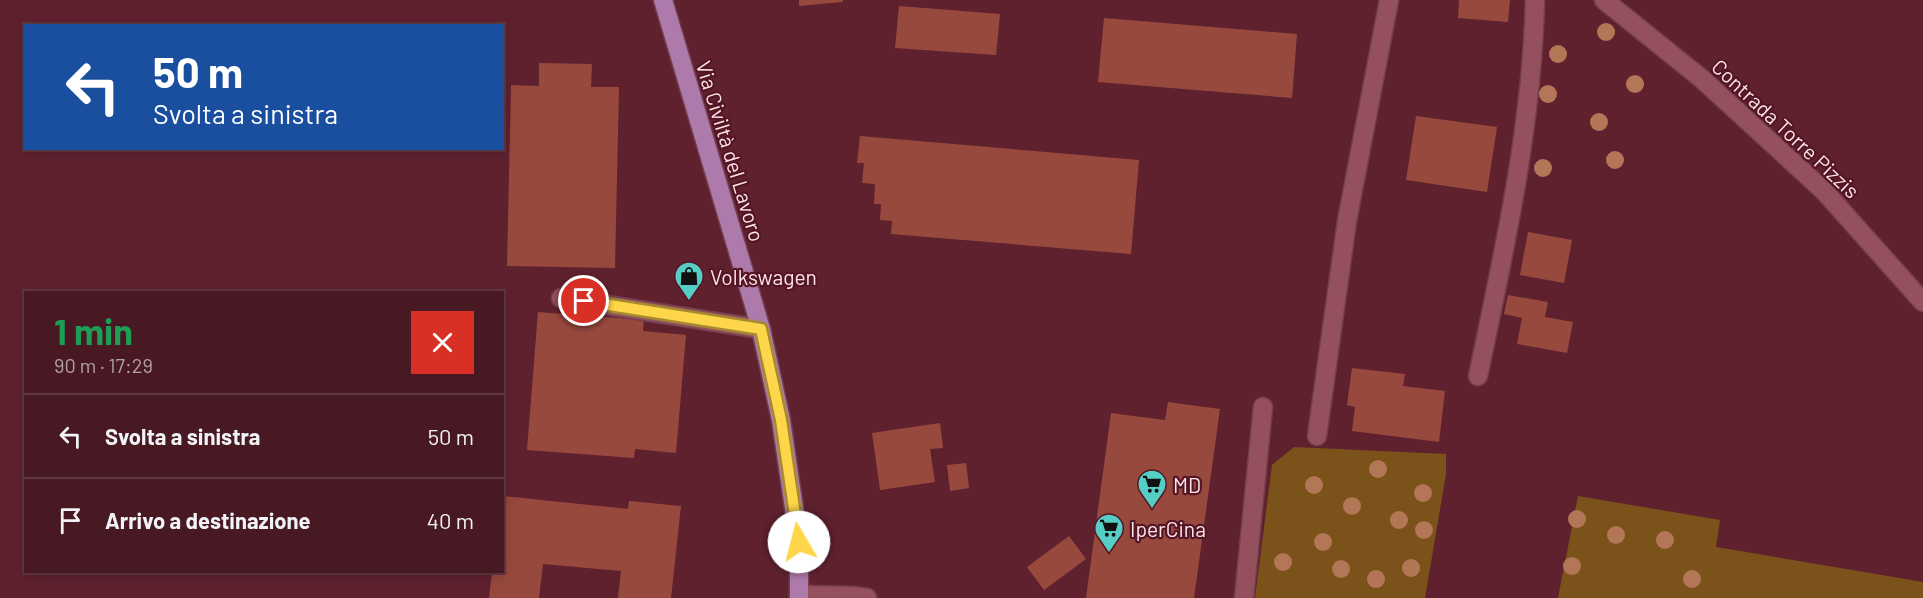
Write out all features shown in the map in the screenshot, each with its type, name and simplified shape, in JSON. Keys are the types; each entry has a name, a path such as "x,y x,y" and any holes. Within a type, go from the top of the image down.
{"main road":[{"name":"Via Civiltà del Lavoro","path":"663,0 761,329 781,420 799,542 799,597"}],"street":[{"path":"1317,436 1347,221 1389,0"},
{"path":"1478,376 1514,204 1534,52 1535,0"},
{"name":"Contrada Torre Pizzis","path":"1604,0 1702,79 1824,191 1923,302"},
{"path":"561,298 761,329"},
{"path":"1244,598 1263,407"},
{"path":"799,597 867,598"}],"shaded area":[{"path":"1294,447 1446,454 1446,474 1425,598 1255,598 1272,465"},
{"path":"1578,496 1720,520 1716,547 1923,582 1923,598 1558,598"}],"building":[{"path":"799,0 843,0 843,2 799,6"},
{"path":"1459,0 1510,0 1508,22 1458,18"},
{"path":"899,6 1000,14 996,55 895,48"},
{"path":"1104,18 1297,34 1292,98 1098,82"},
{"path":"539,63 592,64 591,87 619,87 615,268 507,266 511,85 539,86"},
{"path":"1416,116 1497,127 1487,192 1406,180"},
{"path":"860,136 1139,160 1131,254 891,234 892,221 880,220 881,204 874,204 875,184 862,183 864,163 857,163"},
{"path":"1528,232 1572,240 1564,283 1520,275"},
{"path":"1508,295 1548,302 1545,317 1573,322 1567,353 1517,344 1522,318 1504,314"},
{"path":"538,312 644,320 643,331 686,335 676,453 635,449 634,458 527,450"},
{"path":"1352,368 1405,374 1403,386 1445,391 1439,442 1352,431 1355,407 1347,405"},
{"name":"MD","path":"1168,402 1220,409 1194,598 1086,598 1111,413 1165,420"},
{"path":"940,423 943,448 930,449 935,482 880,490 872,433"},
{"path":"966,463 969,488 950,491 947,465"},
{"path":"504,496 628,509 629,501 681,506 671,598 618,598 621,571 543,564 539,598 489,598 492,573 504,573"},
{"path":"1069,536 1086,559 1044,590 1027,567"}],"place":[{"name":"Volkswagen","path":"689,302"},
{"name":"MD","path":"1152,510"},
{"name":"IperCina","path":"1109,554"}],"route":[{"path":"584,301 761,329 781,420 799,542"}]}
